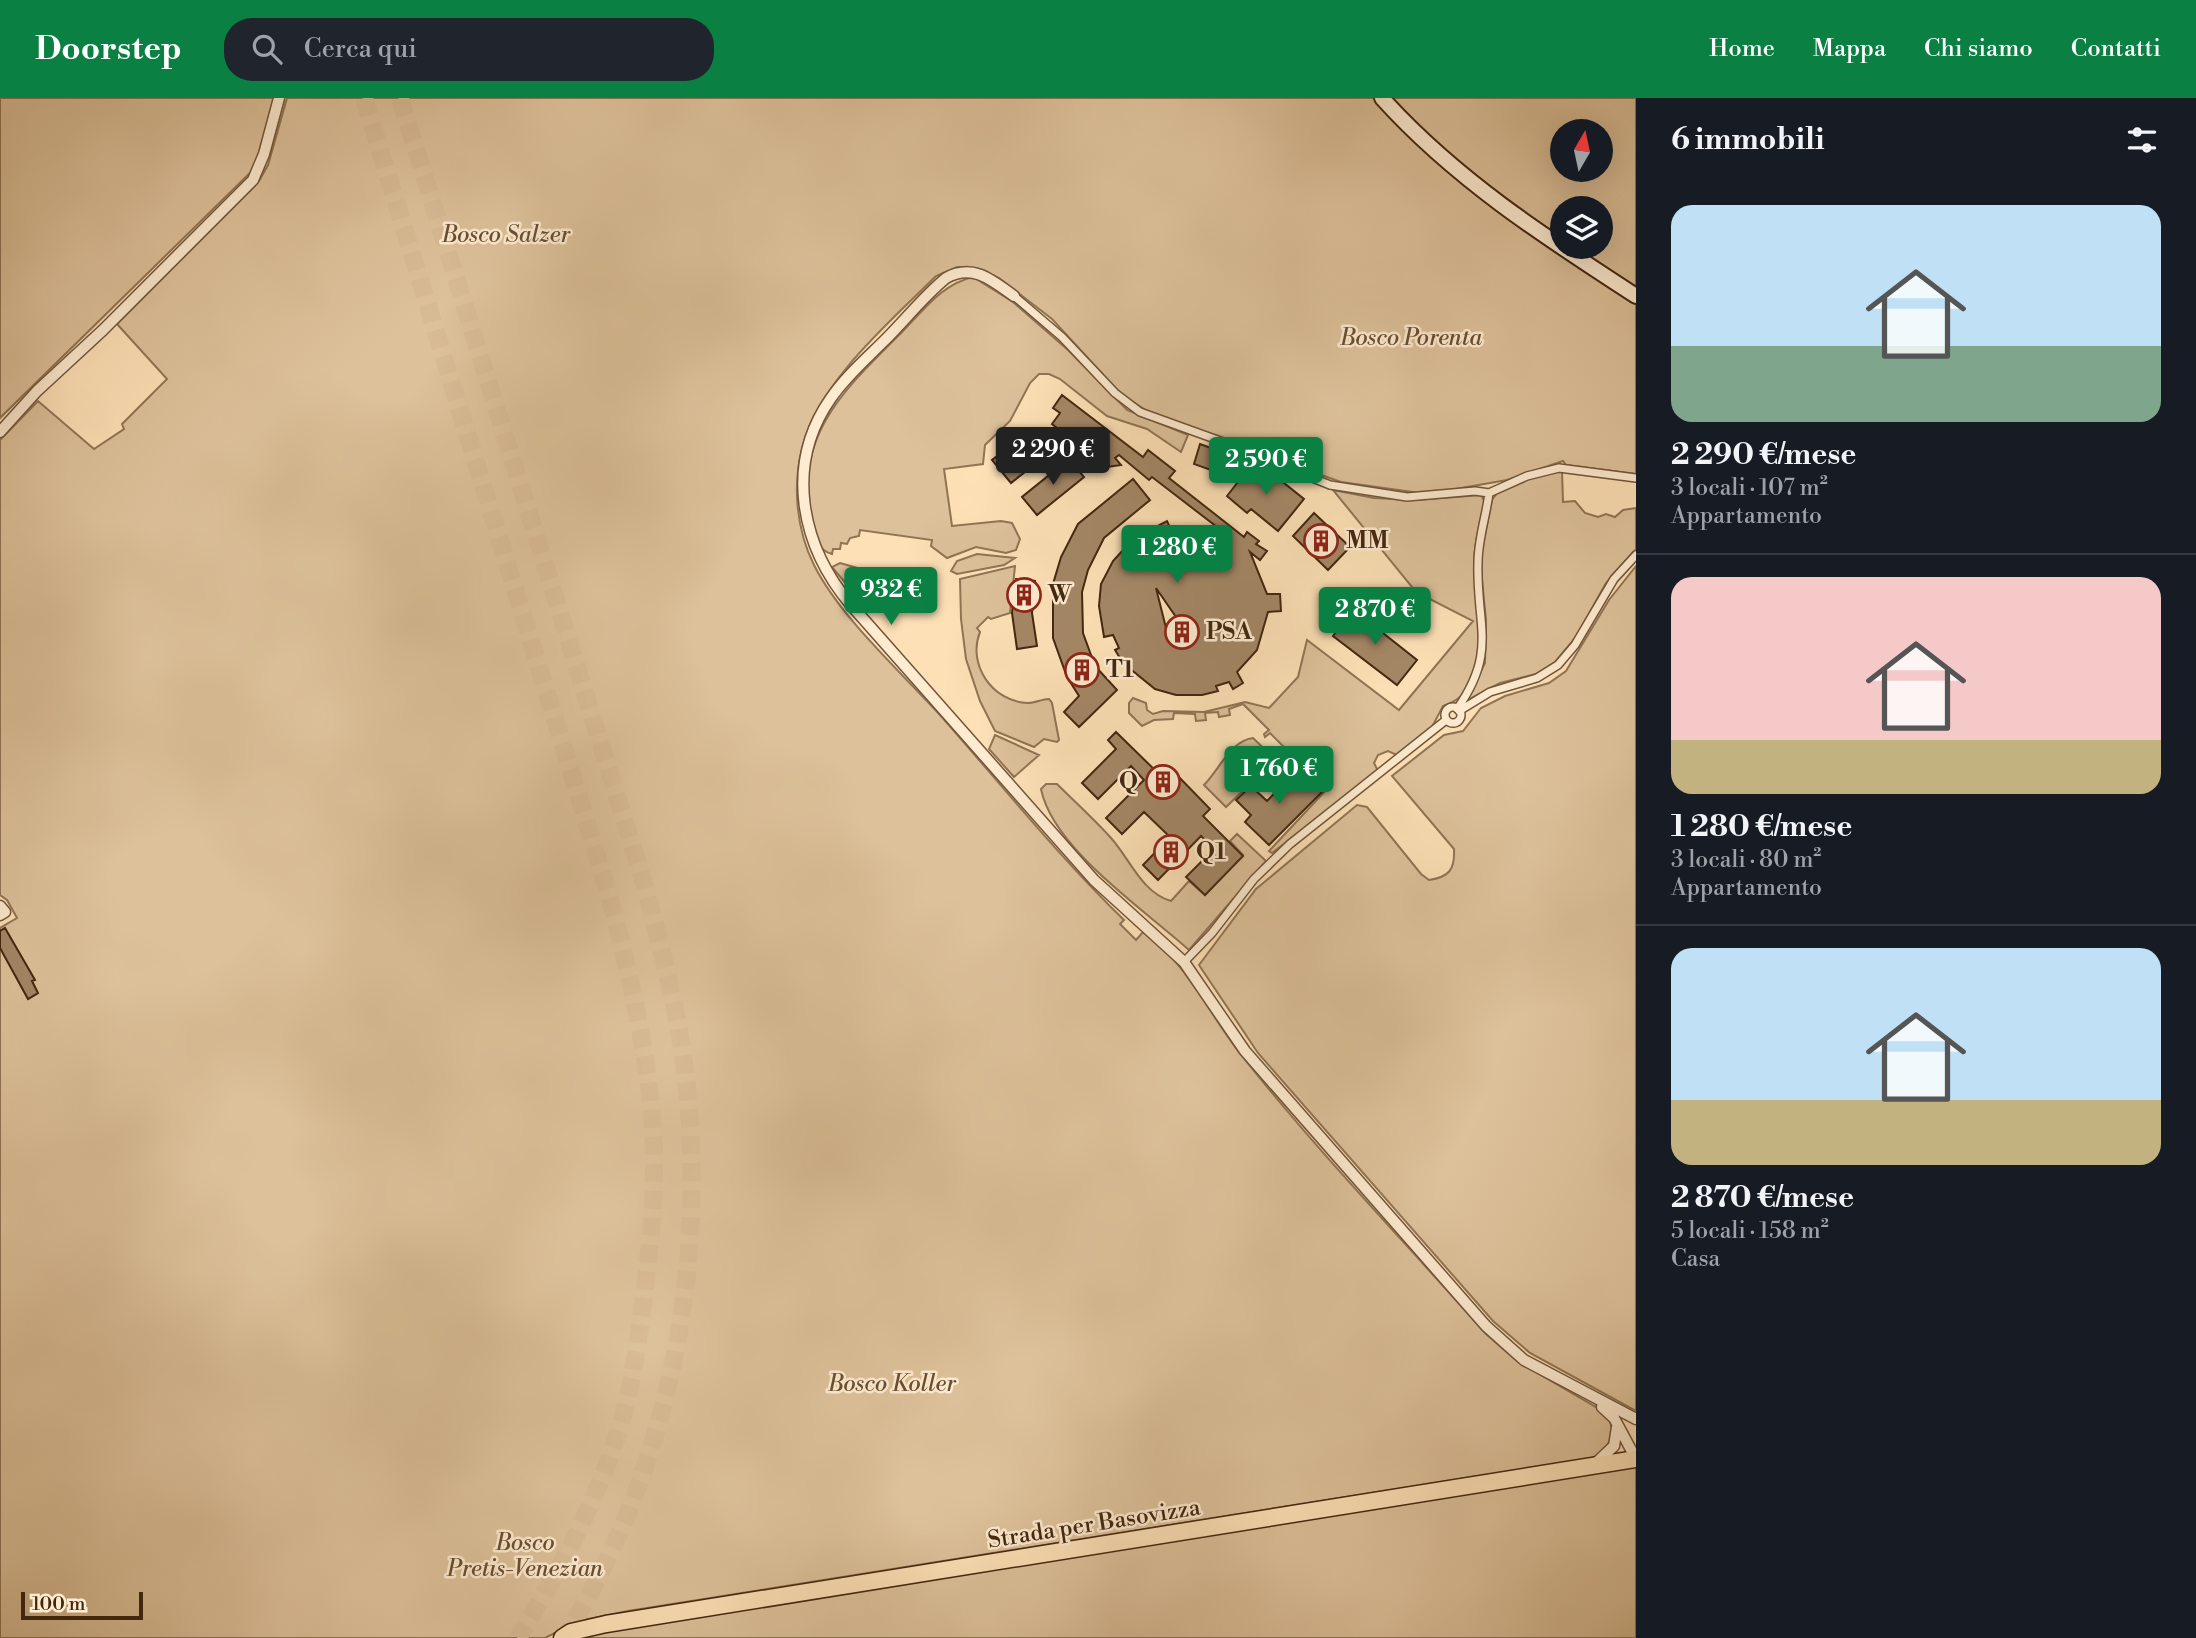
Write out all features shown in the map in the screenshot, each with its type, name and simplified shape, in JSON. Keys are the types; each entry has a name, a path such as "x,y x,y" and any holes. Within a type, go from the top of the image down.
{"main road":[{"path":"1382,98 1479,189 1525,224 1636,296"},
{"name":"Strada per Basovizza","path":"562,1638 571,1632 606,1624 1636,1459"}],"street":[{"path":"0,432 37,391 103,330 253,180 264,154 279,98"},
{"path":"1636,478 1559,468 1527,476 1489,493 1475,491 1407,497 1345,489 1226,443 1153,419 1115,393 1062,337 1014,296 977,272 951,275 838,388 817,423 806,456 803,496 808,533 820,562 833,583 884,643 1094,880 1184,962 1245,1051 1486,1326 1524,1360 1608,1410 1636,1459"},
{"path":"1458,710 1476,678 1483,650 1478,552 1489,493"},
{"path":"1184,962 1272,861 1446,720 1448,709 1458,710 1490,692 1536,678 1558,665 1576,645 1614,579 1636,555"},
{"path":"0,906 5,912 0,915"},
{"path":"1577,1390 1636,1419"},
{"path":"1592,1466 1614,1446 1617,1426"}],"green space":[{"path":"0,98 274,98 255,168 0,418"},
{"path":"287,98 1376,98 1463,183 1550,246 1550,259 1570,259 1636,304 1636,474 1566,465 1563,461 1507,480 1427,494 1341,482 1152,414 1122,395 1052,319 999,278 976,268 957,267 936,276 878,333 824,398 803,445 797,491 803,537 814,565 825,585 855,624 940,715 1076,871 1124,920 1120,924 1136,940 1143,932 1174,960 1271,1092 1486,1334 1517,1361 1606,1413 1612,1431 1607,1446 1598,1457 628,1611 579,1621 545,1638 0,1638 0,928 17,918 7,900 0,895 0,440 38,401 94,449 124,429 122,424 167,379 117,324 259,181 268,165"},
{"path":"1388,98 1636,98 1636,289 1587,259 1613,259 1613,196 1550,196 1550,234 1478,182"},
{"path":"973,277 1013,302 1068,350 1127,410 1188,435 1181,452 1147,429 1107,416 1060,379 1049,374 1039,374 1030,383 1010,421 985,445 983,464 944,469 952,526 1001,521 1012,523 1020,539 1016,550 1006,553 976,547 947,558 931,546 932,540 860,530 859,536 850,538 847,544 841,543 840,549 833,549 832,554 823,550 813,525 808,494 809,466 816,440 828,416 862,373 934,299 952,285"},
{"path":"1562,471 1563,502 1575,501 1585,513 1598,517 1606,514 1615,517 1623,510 1636,508 1636,549 1606,583 1576,637 1555,662 1536,674 1500,683 1466,701 1485,663 1486,620 1480,560 1492,500 1497,493 1513,483"},
{"path":"1333,490 1374,498 1416,500 1481,495 1485,502 1477,534 1474,566 1480,645 1477,665 1471,683 1460,697 1443,706 1432,727 1397,755 1388,751 1378,755 1374,763 1378,771 1272,853 1269,851 1329,787 1287,748 1226,807 1204,785 1232,750 1245,740 1253,738 1274,758 1283,746 1270,733 1265,737 1264,734 1269,730 1243,704 1229,709 1230,715 1219,717 1218,712 1205,713 1206,720 1196,721 1195,714 1174,713 1173,719 1154,720 1142,726 1129,713 1129,703 1133,698 1146,703 1147,710 1153,714 1163,711 1204,712 1245,702 1269,708 1298,677 1307,640 1399,710 1473,621 1416,592"},
{"path":"977,554 1015,558 1004,565 957,574 951,571 957,561"},
{"path":"840,563 865,570 866,574 860,574 858,595 864,597 862,603 832,567"},
{"path":"1015,566 1010,613 991,619 988,617 977,628 980,632 977,656 986,679 1003,696 1028,703 1049,699 1052,703 1059,740 1057,742 1044,739 1034,747 995,731 980,701 966,659 961,619 960,579"},
{"path":"1636,566 1636,1411 1530,1353 1493,1321 1258,1053 1199,965 1256,889 1357,805 1367,807 1421,874 1429,880 1446,874 1452,867 1454,849 1392,776 1444,735 1463,731 1481,708 1505,696 1549,683 1566,671 1609,600"},
{"path":"995,735 1039,755 1014,777 989,749"},
{"path":"1046,784 1057,784 1111,838 1144,883 1161,897 1171,901 1189,881 1205,895 1243,855 1230,841 1237,834 1266,861 1189,950 1103,877 1063,834 1049,812 1041,789"},
{"path":"1636,1467 1636,1638 575,1638 655,1622"}],"building":[{"path":"1062,395 1143,457 1148,450 1175,471 1169,478 1244,537 1247,532 1259,541 1256,544 1267,551 1260,560 1250,552 1267,594 1280,594 1281,611 1268,612 1257,650 1237,672 1243,683 1233,689 1229,682 1216,686 1218,691 1202,695 1176,695 1155,689 1123,663 1115,650 1119,648 1113,635 1104,637 1099,606 1101,584 1113,561 1134,538 1167,521 1173,534 1193,531 1230,537 1152,477 1149,480 1119,455 1115,458 1121,465 1107,467 1052,424 1060,413 1053,408","holes":["1156,588 1178,620 1167,632"]},
{"path":"1200,444 1230,455 1222,474 1194,464"},
{"path":"1012,445 1030,468 1011,483 992,460"},
{"path":"1069,459 1084,477 1037,515 1022,497"},
{"path":"1252,464 1272,479 1274,475 1304,499 1278,531 1251,509 1247,513 1227,496"},
{"path":"1133,479 1150,500 1104,538 1088,570 1082,592 1083,633 1095,666 1117,690 1079,727 1064,712 1079,696 1067,677 1053,638 1053,584 1061,557 1078,524"},
{"name":"MM","path":"1314,513 1350,547 1328,570 1293,536"},
{"name":"W","path":"1016,579 1035,581 1032,613 1037,646 1017,649 1012,613"},
{"path":"1353,610 1371,620 1369,622 1417,660 1397,685 1333,636"},
{"path":"1116,732 1164,779 1173,771 1210,809 1203,816 1243,856 1205,895 1186,877 1214,849 1201,836 1158,880 1143,865 1170,837 1144,812 1122,834 1106,818 1144,780 1131,766 1098,799 1082,783 1116,749 1108,740"},
{"path":"1299,768 1323,791 1269,845 1245,822 1251,815 1236,800 1251,786 1267,801"},
{"path":"5,928 35,980 32,981 38,993 28,999 0,948 0,931"}],"tunnel":[{"path":"364,98 609,895 633,995 650,1098 654,1167 651,1236 626,1406 607,1465 585,1516 547,1590 518,1638"},
{"path":"400,98 645,886 672,996 684,1062 691,1137 691,1212 685,1287 674,1361 655,1434 631,1505 601,1573 564,1638"}],"place":[{"name":"MM","path":"1321,541"},
{"name":"W","path":"1024,595"},
{"name":"PSA","path":"1182,632"},
{"name":"T1","path":"1082,670"},
{"name":"Q","path":"1163,782"},
{"name":"Q1","path":"1171,852"}],"park label":[{"name":"Bosco Salzer","path":"506,235"},
{"name":"Bosco Porenta","path":"1411,338"},
{"name":"Bosco Koller","path":"892,1384"},
{"name":"Bosco Pretis-Venezian","path":"525,1556"}]}
